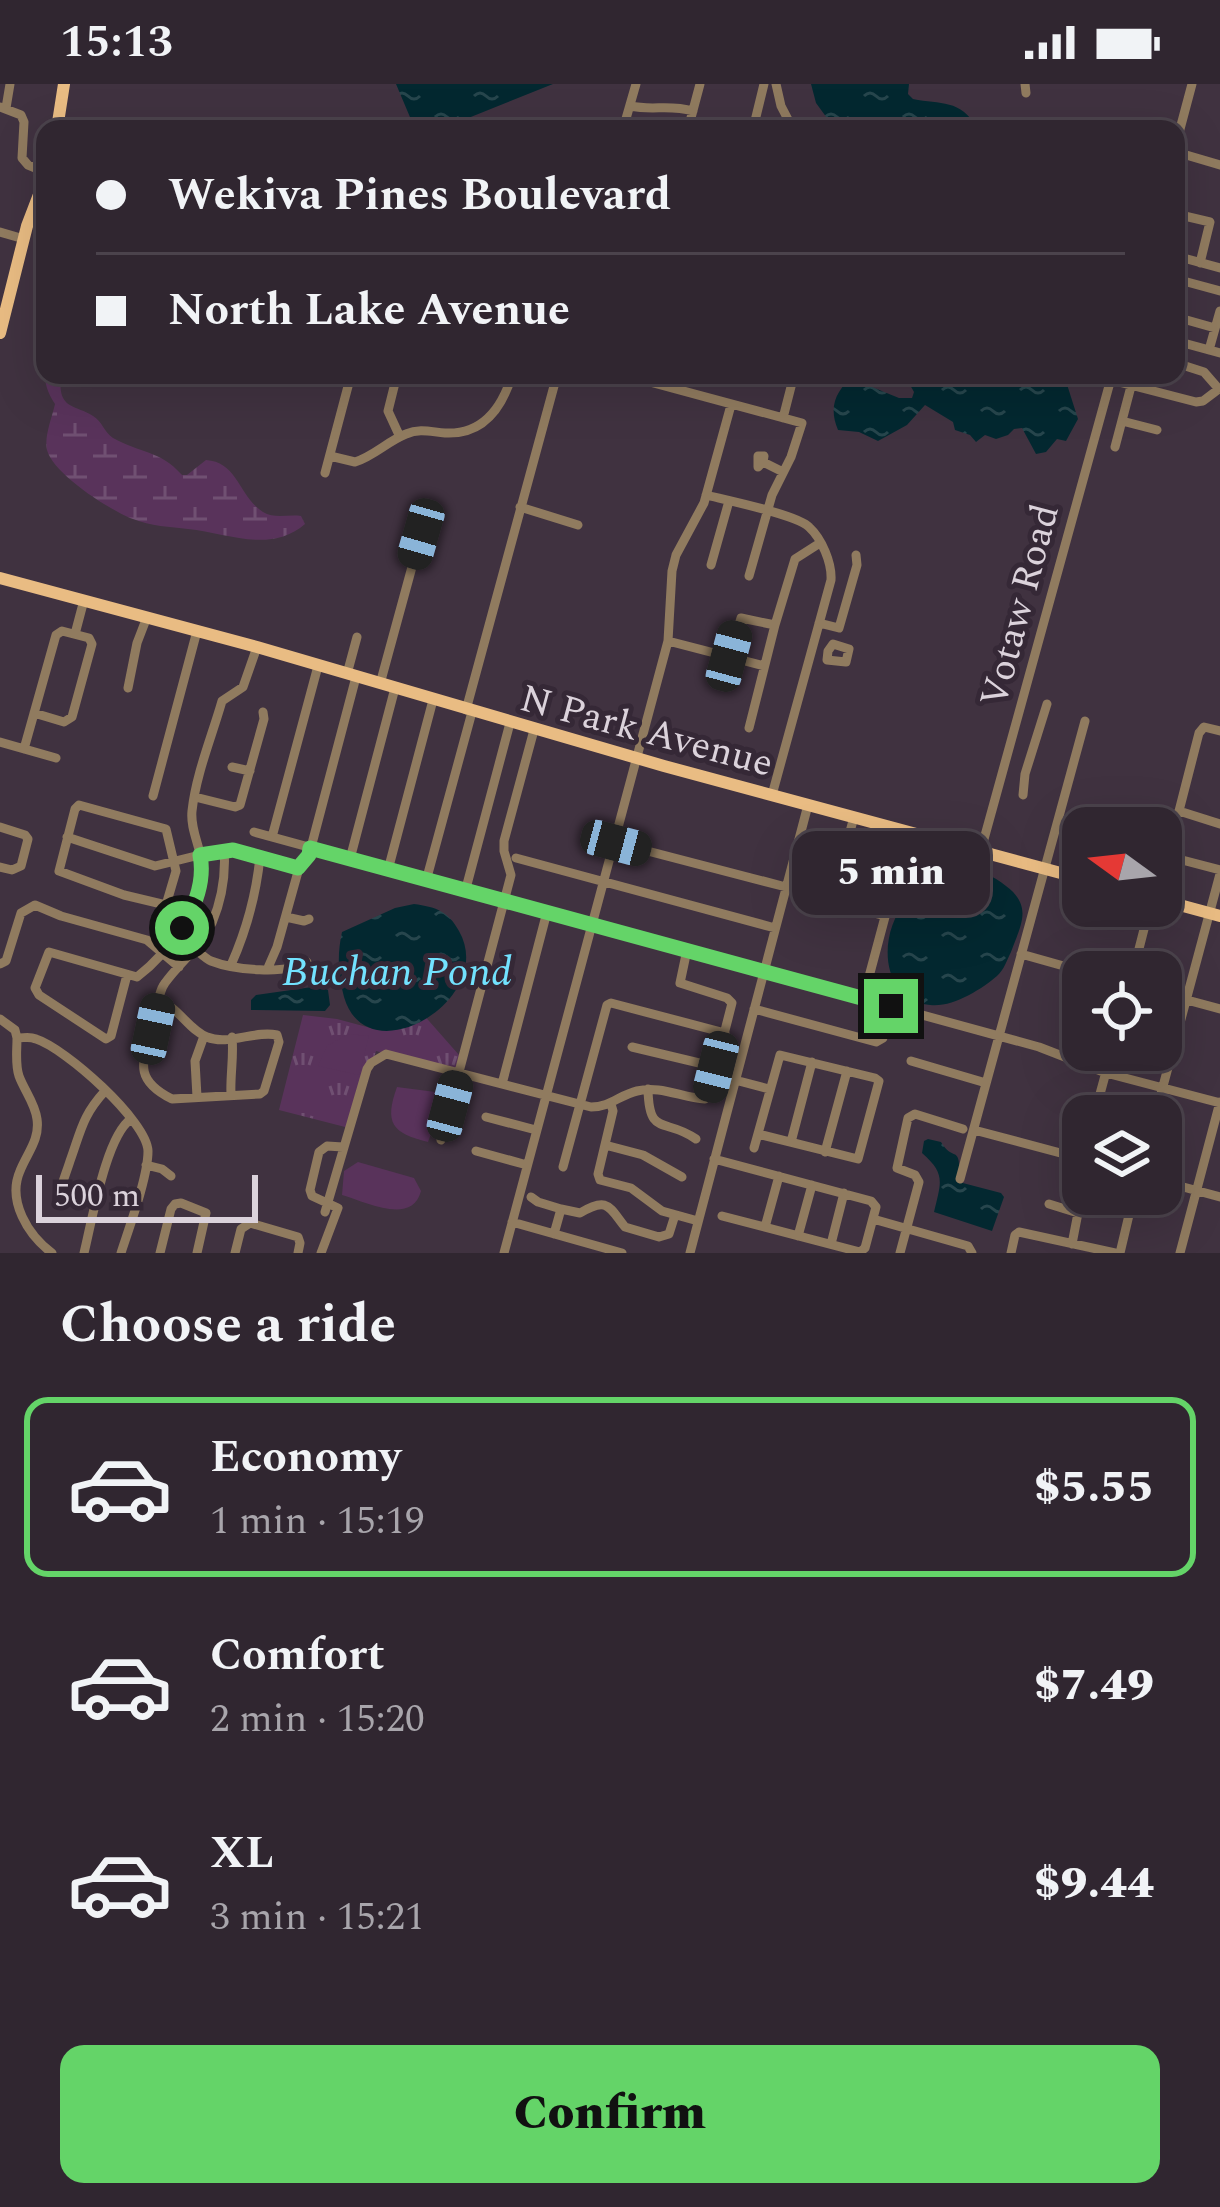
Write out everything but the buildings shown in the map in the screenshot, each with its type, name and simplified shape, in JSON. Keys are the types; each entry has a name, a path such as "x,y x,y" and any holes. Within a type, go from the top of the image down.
{"main road":[{"path":"58,120 64,84"},
{"path":"0,333 24,239 36,218"},
{"name":"N Park Avenue","path":"0,578 1062,873"},
{"path":"1182,906 1215,915"}],"street":[{"path":"10,84 3,107 23,118 22,160 36,170"},
{"path":"626,120 636,84"},
{"path":"690,120 700,84"},
{"path":"755,120 764,84"},
{"path":"776,84 788,120"},
{"path":"1183,120 1192,84"},
{"path":"630,104 693,111"},
{"path":"1185,151 1220,165"},
{"path":"1185,216 1210,223 1200,262"},
{"path":"0,232 24,239"},
{"path":"1185,258 1220,268"},
{"path":"1185,281 1220,291"},
{"path":"1185,344 1215,352 1220,311"},
{"path":"1185,320 1215,328"},
{"path":"1142,384 1196,402 1219,388 1204,372 1185,366"},
{"path":"325,473 349,384"},
{"path":"395,384 388,411 400,437"},
{"path":"329,456 360,461 419,430 450,434 478,426 502,404 509,384"},
{"path":"426,881 554,384"},
{"path":"656,384 802,423 766,512 749,576"},
{"path":"783,418 792,384"},
{"name":"Votaw Road","path":"981,850 1110,384"},
{"path":"1115,447 1132,384"},
{"path":"504,1253 668,641 676,555 706,495 731,405"},
{"path":"1122,421 1157,430"},
{"path":"763,462 783,472"},
{"path":"706,495 803,522 832,568 772,795"},
{"path":"711,565 729,501"},
{"path":"520,507 578,524"},
{"path":"380,684 421,534"},
{"path":"749,728 795,560 820,543"},
{"path":"819,623 838,628 856,555"},
{"path":"75,634 84,600"},
{"path":"128,688 147,617"},
{"path":"729,656 741,618 775,626"},
{"path":"24,749 34,713 56,635 62,631 89,638 92,644 72,717 64,722 34,713"},
{"path":"153,796 197,631"},
{"path":"267,970 298,868 309,855 357,637"},
{"path":"668,641 764,665"},
{"path":"128,975 111,1036 106,1039 35,988 49,952 140,976 191,913 202,875 192,827 195,797 222,701 243,687 257,647"},
{"path":"813,647 828,651"},
{"path":"272,837 318,665"},
{"path":"350,860 395,688"},
{"path":"388,870 433,700"},
{"path":"1023,795 1047,704"},
{"path":"195,797 238,806 264,719 262,712"},
{"path":"960,1179 969,1129 986,1083 1085,721"},
{"path":"465,892 510,723"},
{"path":"1180,807 1202,728 1220,731"},
{"path":"442,1140 511,875 505,841 534,730"},
{"path":"0,742 56,758"},
{"path":"1010,748 1034,754"},
{"path":"232,766 250,771"},
{"path":"83,805 162,826 176,861 168,901 160,905 62,874 58,866 76,809 83,805"},
{"path":"690,1253 808,805"},
{"path":"1182,813 1220,824"},
{"path":"854,817 832,901 884,916"},
{"path":"0,827 28,838 21,866 0,867"},
{"path":"863,999 908,831"},
{"path":"254,832 1039,1047 1106,1072 1220,1103 1180,1253"},
{"path":"67,837 155,866 224,849 298,868"},
{"path":"613,842 786,887"},
{"path":"159,1000 204,1036 277,1034 279,1042 265,1091 172,1099 145,1075 143,1053 163,984 214,920 225,879 224,849"},
{"path":"230,965 247,929 260,857"},
{"path":"516,858 776,928"},
{"path":"1161,1095 1215,915 1220,872 1182,864"},
{"path":"0,964 6,961 21,913 35,905 147,940 179,967"},
{"path":"502,1084 548,912"},
{"path":"286,917 309,919"},
{"path":"195,949 210,961 267,970 307,962"},
{"path":"327,1207 367,1070 386,1054 580,1105 602,1107 648,1089 704,1100 732,1007 731,1000 680,983 688,950"},
{"path":"1021,954 1062,966"},
{"path":"1182,999 1220,1009"},
{"path":"563,1167 607,1005 725,1033"},
{"path":"754,1010 876,1042 883,1037 891,1006"},
{"path":"0,1018 17,1038 19,1075 38,1121 34,1145 17,1180 16,1198 36,1238 52,1253"},
{"path":"197,1097 190,1060 204,1036"},
{"path":"231,1095 232,1037"},
{"path":"17,1038 42,1041 72,1061 131,1119 147,1145 146,1165 121,1253"},
{"path":"632,1047 716,1067"},
{"path":"754,1148 780,1055 879,1081 858,1160 758,1134"},
{"path":"911,1061 986,1083"},
{"path":"791,1142 812,1062"},
{"path":"825,1152 847,1071"},
{"path":"1100,1095 1106,1072"},
{"path":"735,1080 770,1089"},
{"path":"648,1089 654,1120 696,1138"},
{"path":"59,1198 82,1120 105,1091"},
{"path":"611,1104 600,1180 632,1188 662,1211 698,1221"},
{"path":"900,1253 919,1182 915,1174 897,1168 908,1118 915,1114 1062,1153"},
{"path":"486,1117 536,1130"},
{"path":"84,1253 113,1142 131,1119"},
{"path":"605,1144 643,1155 682,1177"},
{"path":"321,1253 338,1208 327,1207 310,1194 316,1160 323,1148 343,1147"},
{"path":"476,1151 527,1165"},
{"path":"714,1159 875,1204 863,1251 722,1216"},
{"path":"146,1165 171,1175"},
{"path":"736,1182 741,1166"},
{"path":"765,1227 778,1176"},
{"path":"798,1236 812,1185"},
{"path":"1182,1187 1220,1197"},
{"path":"830,1244 844,1193"},
{"path":"531,1197 580,1213 594,1205 607,1205 625,1227 659,1237 669,1234 675,1215"},
{"path":"2,1200 16,1198"},
{"path":"160,1253 171,1209 181,1203 206,1213 197,1253"},
{"path":"1048,1204 1078,1213 1072,1244"},
{"path":"554,1234 561,1209"},
{"path":"1010,1253 1019,1232 1117,1253 1128,1215"},
{"path":"873,1219 968,1246 972,1253"},
{"path":"235,1253 242,1228 250,1222 298,1237 298,1253"},
{"path":"512,1222 622,1253"}],"green space":[{"path":"46,384 60,384 64,400 96,418 113,438 157,456 182,475 206,460 217,462 263,512 301,516 305,524 292,533 263,540 146,523 123,515 71,480 52,460 47,433 55,404"},
{"path":"414,1004 459,1055 455,1071 376,1051 353,1129 279,1110 303,1015 378,1030"},
{"path":"348,1034 369,1036 359,1075 318,1066 327,1046"},
{"path":"397,1087 445,1096 428,1142 394,1125 391,1110"},
{"path":"358,1162 414,1178 421,1191 416,1202 387,1209 342,1195 344,1171"}],"water":[{"path":"396,84 553,84 463,120 411,120"},
{"path":"811,84 909,84 913,99 957,107 972,120 828,120 816,103"},
{"path":"870,384 899,398 912,398 908,384 1067,384 1078,419 1066,441 1057,439 1046,452 1036,454 1022,428 996,439 985,435 976,442 925,405 907,425 878,441 859,432 838,430 834,414 843,387"},
{"path":"963,870 991,876 1020,901 1021,925 1015,942 999,974 975,992 939,1005 913,1000 901,991 888,963 891,930 911,897"},
{"name":"Buchan Pond","path":"414,904 441,911 459,931 466,957 461,981 446,1003 425,1020 401,1029 377,1030 357,1020 344,997 339,964 342,932"},
{"path":"319,986 328,990 330,1005 325,1011 251,1010 256,995"},
{"path":"928,1139 941,1142 958,1157 959,1182 1004,1197 992,1231 934,1212 940,1179 922,1153"}],"route":[{"path":"182,928 202,875 200,855 233,850 298,868 310,848 891,1006"}]}
